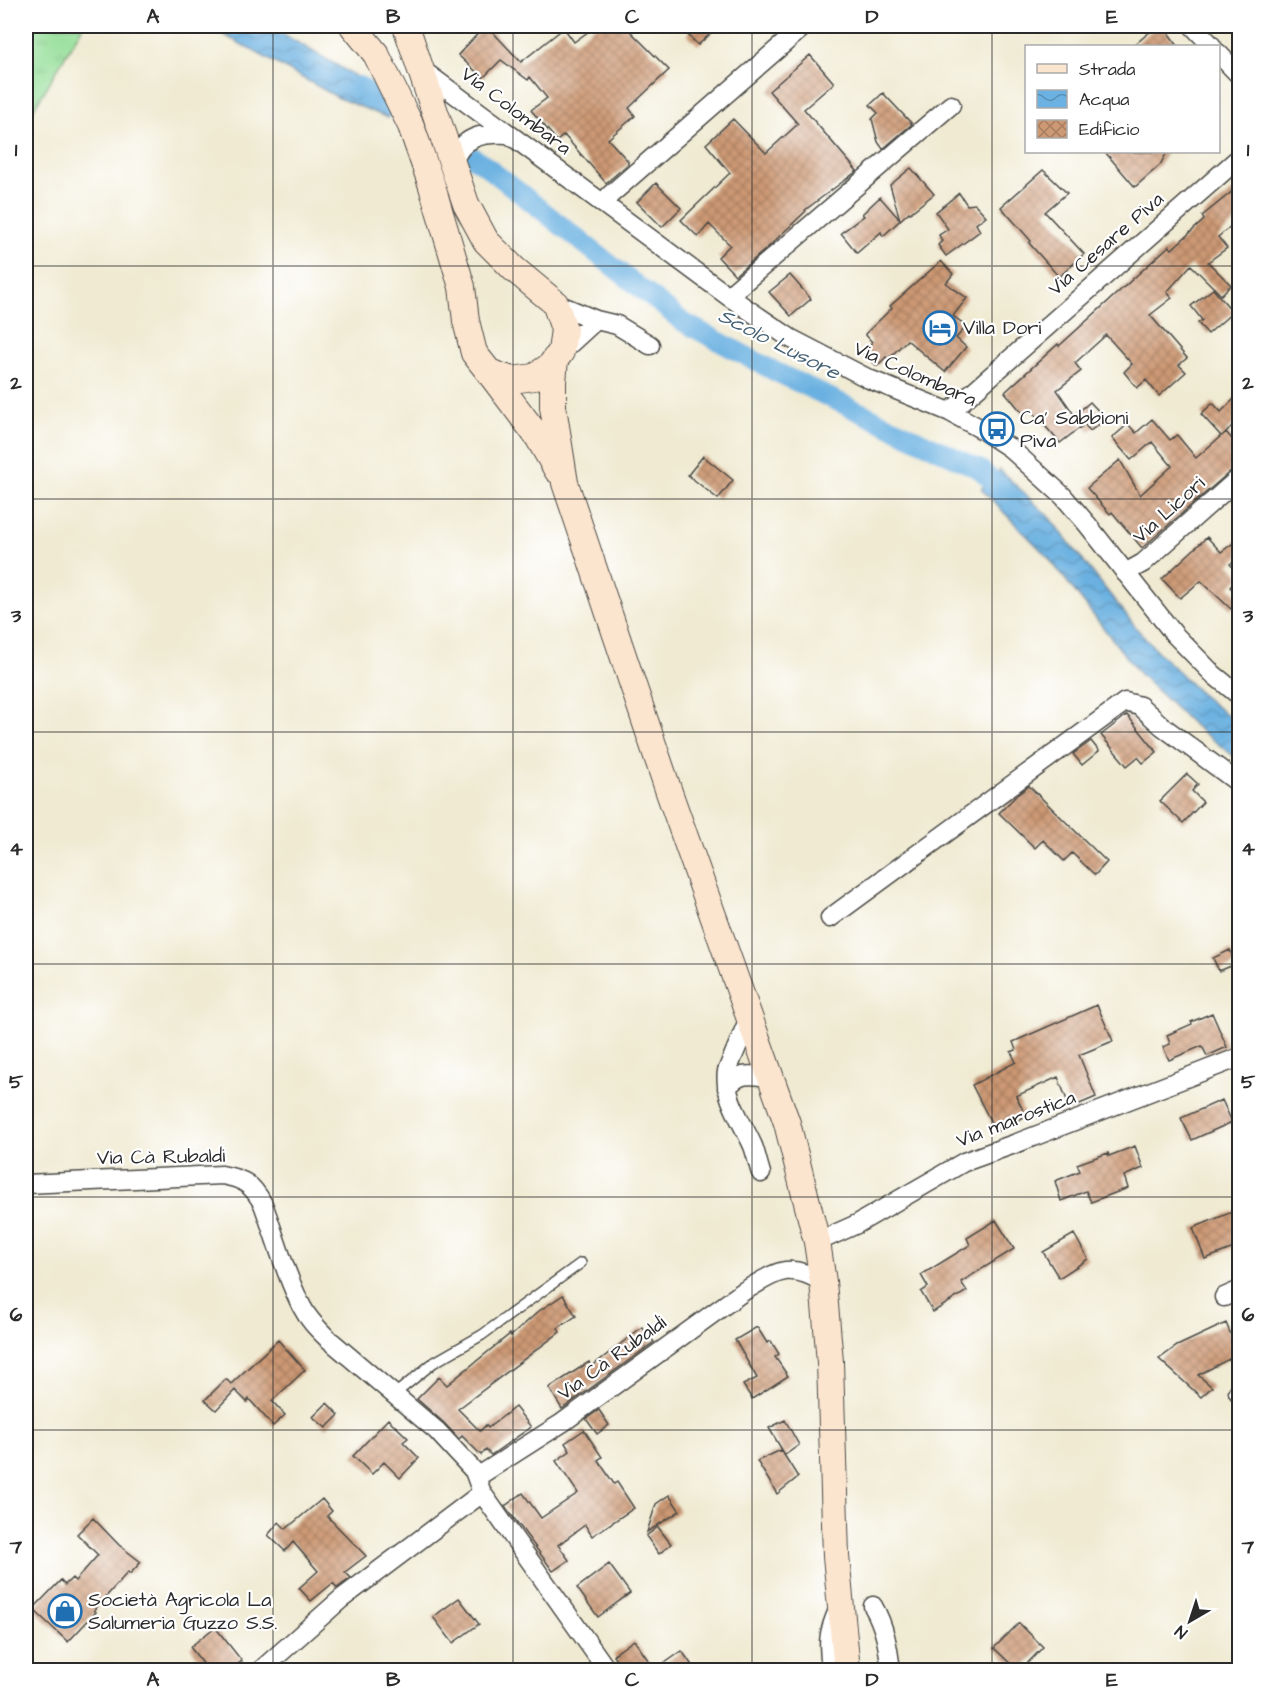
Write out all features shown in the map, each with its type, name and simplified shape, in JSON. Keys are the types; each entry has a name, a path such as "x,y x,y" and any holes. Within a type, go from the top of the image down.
{"main road":[{"path":"353,26 376,54 411,126 431,183 462,288 466,321 474,353 538,437 565,483"},
{"path":"406,26 440,124 459,153 466,204 486,241 514,269 555,303 564,329 558,356 553,407 565,483 666,784 787,1123 817,1242 823,1282 831,1362 835,1546 839,1608 847,1671"},
{"path":"489,372 512,380 534,377 550,366 558,356"}],"street":[{"path":"604,204 610,195 804,26"},
{"path":"1193,26 1211,45"},
{"path":"1220,55 1239,76"},
{"name":"Via Colombara","path":"422,69 728,296 790,338 869,379 950,412 1010,448 1038,471 1087,524 1174,634 1214,675 1239,696"},
{"path":"728,296 951,105"},
{"name":"Via Colombara","path":"459,153 486,133 507,134"},
{"name":"Via Cesare Piva","path":"950,412 1239,158"},
{"path":"555,303 627,330 650,345"},
{"path":"558,356 596,320"},
{"name":"Via Licori","path":"1125,573 1143,563 1239,477"},
{"path":"830,918 1125,702 1140,706 1162,726 1239,784"},
{"path":"749,1018 727,1071 727,1088 754,1148 760,1173"},
{"name":"Via marostica","path":"817,1242 857,1224 964,1162 1239,1057"},
{"path":"727,1088 733,1080 739,1077 748,1075 770,1077"},
{"name":"Via Cà Rubaldi","path":"26,1184 222,1175 238,1178 246,1183 257,1193 263,1204 302,1308 312,1322 326,1337 437,1431 469,1464 479,1485 607,1671"},
{"name":"Via Cà Rubaldi","path":"261,1671 340,1599 479,1485 744,1291 786,1270 799,1270 823,1282"},
{"path":"873,1606 886,1633 891,1671"},
{"path":"831,1671 828,1638 839,1608"}],"lane":[{"path":"395,1394 433,1363 482,1335 581,1263"}],"green space":[{"path":"26,26 83,26 26,122"}],"water":[{"path":"208,26 269,26 376,88 388,118 339,98"},
{"path":"1000,470 1049,517 1137,629 1160,654 1203,696 1239,725 1239,760 1192,724 1138,672 1047,556 981,489"}],"building":[{"path":"485,26 521,62 564,28 574,42 596,26 625,26 669,70 629,108 635,116 608,139 628,161 628,164 606,183 564,135 557,141 531,110 547,98 530,77 528,80 501,60 483,78 458,55"},
{"path":"696,26 719,26 698,45 687,34"},
{"path":"1157,26 1163,26 1177,45 1134,45"},
{"path":"810,55 834,83 804,109 857,171 805,210 765,250 735,275 718,257 730,245 709,224 698,237 681,220 730,173 706,144 733,119 766,153 798,124 769,91"},
{"path":"883,93 912,124 883,149 878,142 872,119 878,113 870,105"},
{"path":"1106,153 1166,153 1160,165 1135,187"},
{"path":"911,168 934,194 909,212 883,236 881,232 857,253 841,233 864,216 862,214 880,197 900,220 890,185"},
{"path":"1043,170 1067,193 1045,212 1084,254 1059,277 1001,207"},
{"path":"656,183 681,208 662,227 637,202"},
{"path":"1239,186 1239,219 1218,237 1227,248 1208,262 1231,285 1221,295 1191,265 1167,292 1172,298 1150,315 1187,358 1179,365 1186,372 1159,396 1146,380 1137,388 1124,372 1132,364 1106,335 1075,363 1081,371 1057,390 1082,426 1060,443 1031,410 1024,415 1005,392 1169,246 1172,249 1204,220 1202,216"},
{"path":"959,193 967,205 975,204 986,216 976,224 980,231 946,256 938,245 942,241 939,235 948,229 936,212"},
{"path":"941,261 953,274 946,283 967,298 953,316 967,326 956,338 966,347 945,372 907,340 888,359 886,357 877,366 863,353 872,342 865,334 892,308 890,306"},
{"path":"790,275 811,299 791,316 769,292"},
{"path":"1213,289 1233,312 1208,334 1198,323 1202,320 1191,306"},
{"path":"1239,394 1239,419 1226,432 1239,447 1239,465 1142,548 1112,512 1110,514 1087,488 1120,460 1140,495 1172,466 1152,442 1131,460 1112,438 1128,424 1136,433 1152,419 1170,440 1177,435 1196,458 1221,436 1201,414 1213,403 1221,412"},
{"path":"1090,402 1106,419 1090,431 1076,414"},
{"path":"703,456 733,480 718,499 688,475"},
{"path":"1207,537 1221,552 1239,539 1239,557 1230,564 1239,574 1239,578 1230,587 1239,596 1239,600 1231,609 1201,581 1180,598 1162,579"},
{"path":"1127,715 1157,752 1143,763 1138,757 1127,766 1101,735"},
{"path":"1091,741 1099,751 1082,765 1073,754"},
{"path":"1187,774 1198,784 1192,791 1203,802 1183,823 1160,801"},
{"path":"1029,786 1107,862 1095,875 1072,853 1064,861 1043,840 1035,848 999,813"},
{"path":"1230,950 1236,964 1219,971 1213,958"},
{"path":"1097,1005 1113,1041 1079,1055 1096,1097 1070,1108 1058,1077 1016,1096 1026,1116 996,1132 972,1085 1016,1062 1011,1052 1016,1050 1013,1042"},
{"path":"1212,1013 1227,1047 1207,1056 1202,1046 1169,1060 1163,1047 1170,1044 1167,1035"},
{"path":"1222,1100 1232,1122 1192,1140 1181,1118"},
{"path":"1135,1146 1143,1168 1124,1176 1128,1188 1091,1202 1086,1191 1061,1201 1055,1181 1080,1171 1077,1164 1108,1153 1109,1156"},
{"path":"1239,1209 1239,1246 1205,1259 1193,1228"},
{"path":"996,1220 1014,1249 961,1282 967,1291 933,1312 921,1292 928,1287 921,1275 970,1245 967,1238"},
{"path":"1074,1234 1088,1259 1059,1278 1043,1252"},
{"path":"563,1295 576,1316 558,1328 560,1332 458,1409 480,1431 486,1425 488,1428 515,1407 531,1427 491,1455 486,1450 481,1455 462,1436 459,1439 417,1399 439,1377 447,1385 510,1334 511,1336 539,1311"},
{"path":"1226,1323 1239,1354 1198,1375 1212,1387 1201,1397 1159,1359 1177,1346"},
{"path":"642,1327 654,1342 562,1409 549,1388 589,1362 591,1367"},
{"path":"757,1327 767,1343 771,1341 779,1354 775,1357 788,1376 752,1399 743,1385 757,1378 735,1340"},
{"path":"278,1340 305,1370 272,1401 285,1415 273,1426 249,1399 247,1402 235,1390 216,1410 205,1400 226,1379 231,1384"},
{"path":"327,1403 339,1415 326,1428 313,1417"},
{"path":"599,1410 609,1425 597,1434 586,1419"},
{"path":"388,1419 408,1438 403,1442 419,1458 400,1478 384,1462 372,1474 353,1456"},
{"path":"785,1420 799,1445 785,1455 769,1428"},
{"path":"584,1430 602,1457 598,1460 614,1484 617,1482 634,1508 592,1536 585,1525 558,1545 569,1560 553,1571 505,1506 523,1493 541,1518 578,1493 556,1461 570,1451 565,1443"},
{"path":"781,1450 798,1477 777,1494 757,1461"},
{"path":"669,1495 680,1511 647,1532 656,1504"},
{"path":"322,1499 332,1511 327,1516 366,1556 345,1572 351,1578 337,1588 333,1583 311,1601 299,1588 318,1571 293,1542 285,1551 268,1535 279,1522 286,1529"},
{"path":"93,1518 119,1545 141,1562 130,1574 128,1572 68,1642 33,1609 61,1580 65,1585 72,1578 75,1581 98,1555 77,1534"},
{"path":"658,1527 671,1544 659,1554 646,1536"},
{"path":"609,1564 630,1593 598,1617 577,1588"},
{"path":"459,1598 479,1624 453,1643 433,1617"},
{"path":"1019,1623 1043,1647 1018,1671 994,1648"},
{"path":"215,1627 242,1661 229,1671 209,1671 190,1647"},
{"path":"634,1640 655,1670 682,1651 696,1671 624,1671 613,1655"}],"waterway":[{"name":"Scolo Lusore","path":"359,86 482,163 683,322 774,371 981,470 1008,497"}],"place":[{"name":"Villa Dori","path":"940,328"},
{"name":"Ca' Sabbioni Piva","path":"997,429"},
{"name":"Società Agricola La Salumeria Guzzo S.S.","path":"65,1611"}]}
